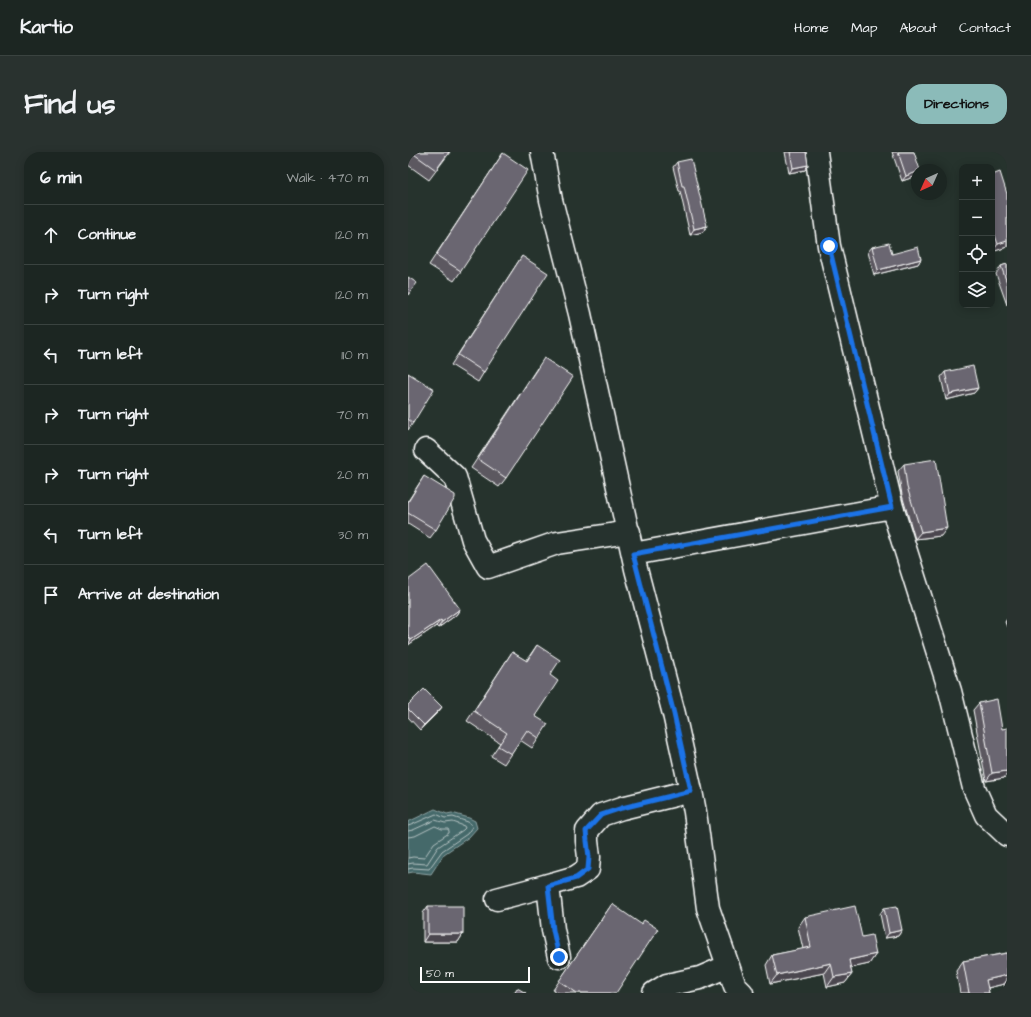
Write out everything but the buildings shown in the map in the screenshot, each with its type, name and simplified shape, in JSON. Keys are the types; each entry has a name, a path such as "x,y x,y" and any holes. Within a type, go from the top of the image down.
{"lane":[{"path":"542,152 551,200 580,314 633,554 674,714 691,791 708,908 735,986 742,993"},
{"path":"816,152 829,246 892,507 950,691 974,788 986,815 1007,835"},
{"path":"426,450 455,477 473,540 488,567 557,543 628,532"},
{"path":"633,554 892,507"},
{"path":"497,899 576,878 588,869 589,857 586,831 601,815 622,808 691,791"},
{"path":"548,886 553,930 559,957"},
{"path":"654,993 667,985 700,978 728,966"}],"water":[{"path":"435,809 447,814 452,813 469,818 475,821 477,828 469,837 444,854 431,874 413,872 408,873 408,822"}],"route":[{"path":"559,957 553,930 548,886 576,878 588,869 589,857 586,831 601,815 622,808 691,791 674,714 633,554 892,507 829,246"}]}
